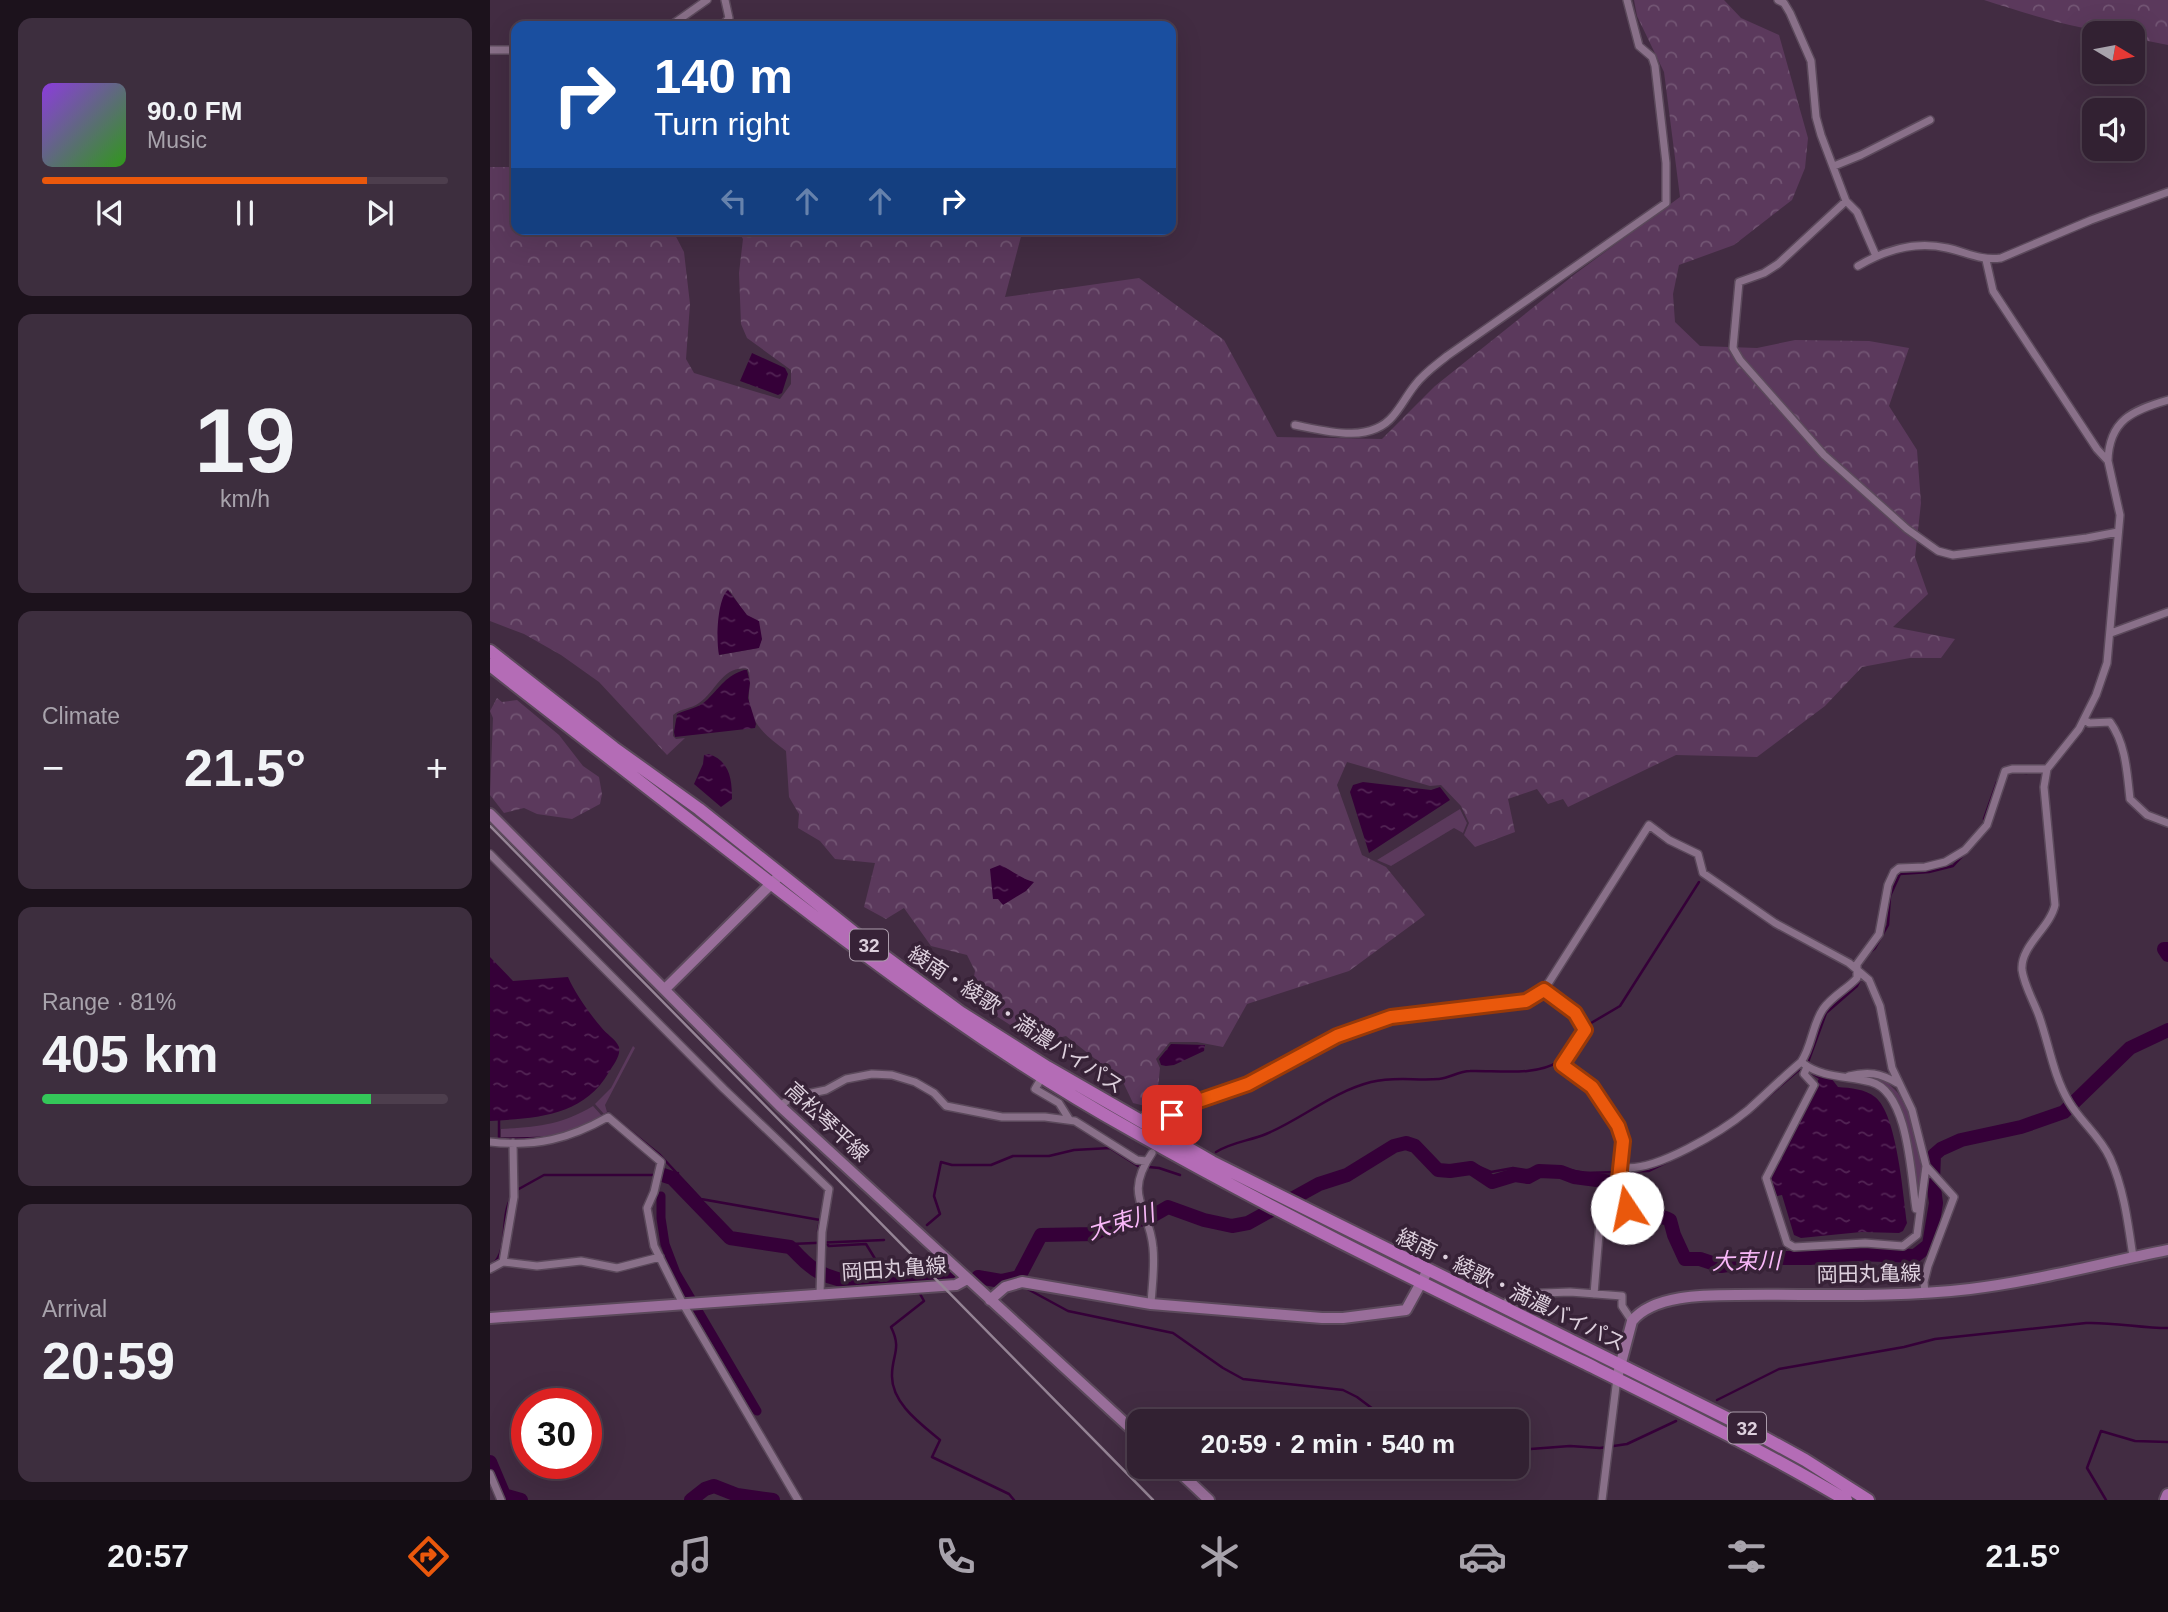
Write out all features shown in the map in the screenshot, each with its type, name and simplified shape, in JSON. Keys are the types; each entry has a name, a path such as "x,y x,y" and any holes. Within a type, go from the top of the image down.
{"highway":[{"name":"綾南・綾歌・満濃バイパス","path":"490,651 614,748 699,809 863,955 955,1021 1042,1077 1132,1131 1272,1198 1301,1206 1425,1276 1503,1305 1846,1500"},
{"name":"綾南・綾歌・満濃バイパス","path":"490,665 776,879 960,1012 1047,1068 1272,1198 1290,1215 1425,1276 1618,1372 1743,1426 1868,1500"}],"main road":[{"name":"高松琴平線","path":"490,814 780,1106 967,1279"},
{"path":"665,989 776,879"},
{"name":"岡田丸亀線","path":"1632,1321 1637,1314 1658,1303 1716,1295 1925,1293 2010,1284 2168,1250"},
{"path":"1127,1425 990,1300 1005,1287 1019,1283 1151,1304 1343,1318 1406,1310 1425,1276"},
{"name":"岡田丸亀線","path":"490,1318 956,1285 967,1279 990,1300"},
{"path":"1618,1372 1632,1321"},
{"path":"1187,1479 1209,1500"},
{"path":"2166,1500 2168,1495"}],"street":[{"path":"677,21 707,0"},
{"path":"725,0 729,18 726,21"},
{"path":"1295,425 1336,433 1356,433 1382,426 1392,417 1414,385 1436,364 1666,203 1666,163 1655,66 1652,57 1639,46 1627,0"},
{"path":"1778,0 1784,3 1790,13 1811,61 1816,117 1846,201 1857,212 1876,256"},
{"path":"490,50 511,50"},
{"path":"1834,166 1930,120"},
{"path":"1858,266 1876,256 1925,244 1986,260 2001,258 2091,220 2168,192"},
{"path":"1846,201 1778,264 1740,282 1733,348 1740,360 1824,455 1907,529 1938,551 1953,555 2118,532"},
{"path":"1986,260 1993,291 2043,370 2108,461"},
{"path":"2133,1257 2123,1192 2112,1161 2099,1138 2071,1104 2050,1056 2044,1030 2022,969 2026,953 2052,917 2055,905 2044,787 2046,772 2079,729 2096,695 2107,663 2120,515 2108,461 2108,442 2134,411 2168,400"},
{"path":"2111,632 2168,612"},
{"path":"2084,719 2090,723 2110,722 2116,731 2124,756 2130,799 2147,815 2168,822"},
{"path":"1860,971 1857,978 1822,1010 1810,1038 1804,1074 1814,1085 1766,1178 1787,1243 1794,1247 1865,1243 1903,1246 1917,1235 1928,1167 1912,1111 1890,1060 1876,993 1857,964 1879,934 1888,885 1894,872 1904,867 1935,865 1957,856 1987,825 2005,771 2012,769 2046,772"},
{"path":"1167,1125 1176,1110 1199,1100 1237,1090 1316,1046 1391,1017 1526,1001 1544,990 1649,825 1669,840 1698,854 1703,873 1758,911 1860,971"},
{"path":"490,854 724,1089 829,1188 822,1232 820,1294"},
{"path":"1544,990 1575,1013 1585,1030 1562,1065 1592,1087 1618,1126 1623,1141 1619,1179 1626,1211 1600,1222 1594,1294"},
{"path":"1805,1066 1817,1072 1875,1083 1888,1094 1903,1125 1919,1213"},
{"path":"1621,1170 1646,1166 1695,1143 1746,1111 1805,1066"},
{"path":"1846,1077 1866,1072 1898,1083"},
{"path":"780,1106 792,1097 825,1090 846,1079 881,1074 903,1077 915,1082 934,1093 946,1106 1002,1117 1069,1119"},
{"path":"1042,1077 1035,1089 1059,1103 1069,1119 1145,1164"},
{"path":"1138,1121 1151,1109 1195,1097 1199,1100"},
{"path":"490,1142 547,1142 569,1136 608,1117 661,1162 647,1208 654,1246 798,1500"},
{"path":"503,1262 513,1194 513,1143"},
{"path":"1151,1304 1154,1252 1138,1195 1145,1164 1152,1153"},
{"path":"1925,1293 1924,1282 1928,1266 1954,1197 1928,1167"},
{"path":"490,1269 503,1262 537,1266 581,1261 617,1268 660,1256"},
{"path":"1503,1305 1517,1294 1570,1292 1622,1296 1622,1306 1632,1321"},
{"path":"1602,1500 1618,1372"},
{"path":"490,1474 501,1500"}],"green space":[{"path":"1634,0 1724,0 1741,18 1779,35 1808,138 1805,168 1792,200 1734,245 1679,265 1673,294 1675,322 1700,346 1757,348 1795,340 1869,341 1909,348 1889,406 1917,450 1921,503 1915,557 1928,594 1893,627 1955,639 1941,658 1910,658 1862,667 1825,706 1757,757 1676,755 1568,807 1563,799 1548,804 1537,789 1508,799 1515,832 1475,847 1464,835 1469,823 1461,806 1441,785 1430,786 1347,762 1337,785 1362,855 1386,867 1425,915 1349,971 1247,1004 1223,1047 1197,1042 1170,1042 1156,1059 1160,1068 1157,1097 1145,1106 1133,1103 1122,1080 1066,1036 1038,1043 970,999 975,971 967,955 931,946 904,908 886,919 864,907 875,863 835,859 820,841 798,828 799,814 789,797 786,751 760,728 752,715 748,669 732,671 699,703 673,715 673,736 676,739 685,738 667,755 599,682 561,655 524,634 490,621 490,167 511,167 511,235 675,235 684,252 690,304 686,359 694,373 780,399 791,384 791,370 747,338 741,324 739,273 743,239 741,235 1021,235 1005,297 1139,278 1224,340 1277,437 1382,439 1435,386 1575,274 1680,197 1664,72 1637,16","holes":["730,591 762,639 758,648 720,655"]},
{"path":"1984,0 2168,0 2168,45 2146,41 2146,21 2082,21 2082,27"},
{"path":"497,698 502,702 517,700 559,735 583,766 599,777 602,794 600,804 572,819 537,814 524,808 504,813 490,795 493,718 490,711"},
{"path":"1460,809 1467,823 1463,833 1454,828 1391,866 1377,860"},
{"path":"633,1046 635,1048 605,1105 607,1112 604,1114 595,1104 611,1088"},
{"path":"1866,1074 1883,1078 1898,1093 1911,1117 1923,1175 1918,1204 1907,1140 1897,1106 1882,1084 1856,1076"},
{"path":"593,1106 602,1116 576,1128 542,1136 501,1137 501,1129 549,1124"}],"water":[{"path":"752,353 785,368 788,374 782,393 778,395 740,381"},
{"path":"728,590 747,615 759,621 762,639 759,648 719,655 720,611"},
{"path":"747,670 750,683 748,698 755,728 675,737 677,714 701,704 728,678"},
{"path":"709,754 726,766 730,778 732,799 721,807 694,784 704,755"},
{"path":"1363,782 1431,790 1440,787 1450,800 1369,853 1350,792 1353,785"},
{"path":"1000,865 1034,882 1026,891 1003,905 998,899 993,899 990,869"},
{"path":"490,957 513,981 568,977 592,1016 618,1044 619,1054 614,1063 598,1087 586,1098 557,1112 541,1116 490,1121"},
{"path":"1171,1044 1205,1045 1204,1051 1174,1065 1161,1065 1159,1059"},
{"path":"1821,1077 1831,1078 1838,1087 1867,1092 1883,1106 1898,1156 1907,1223 1903,1231 1801,1238 1794,1235 1782,1195 1777,1196 1771,1181 1772,1174"}],"waterway":[{"path":"2014,772 2027,773"},
{"path":"1984,819 1997,782"},
{"path":"1868,954 1875,948 1888,925 1890,896 1900,874 1929,872 1953,866 1982,835"},
{"path":"1586,1026 1620,1006 1699,882"},
{"name":"大束川","path":"2168,949 2164,949 2168,955"},
{"path":"1741,1120 1808,1062 1826,1013 1857,986 1860,980"},
{"name":"大束川","path":"978,1277 1001,1281 1019,1277 1041,1235 1094,1234 1118,1222 1147,1219 1168,1207 1204,1220 1232,1226 1248,1223 1319,1184 1347,1175 1394,1146 1406,1143 1415,1146 1438,1170 1471,1168 1492,1182 1515,1175 1528,1177 1539,1171 1561,1172 1574,1177 1617,1184 1621,1200 1631,1214 1670,1220 1685,1259 1700,1259 1721,1266 1779,1258 1855,1254 1915,1256 1929,1245 1936,1203 1934,1155 1961,1140 2021,1127 2064,1112 2130,1048 2168,1030"},
{"path":"1216,1152 1266,1134 1343,1092 1371,1082 1389,1079 1439,1079 1466,1071 1515,1072 1550,1066 1565,1055 1579,1031"},
{"path":"1809,1071 1821,1079"},
{"path":"601,1117 608,1113 660,1155 701,1199 820,1220 818,1231"},
{"path":"499,1120 499,1139 540,1138"},
{"path":"1465,1169 1469,1165 1475,1165 1491,1172 1513,1168 1561,1168 1584,1173 1649,1171 1700,1146"},
{"path":"927,1225 940,1214 934,1196 941,1162 952,1165 991,1165 1013,1156 1049,1156 1074,1150 1110,1148 1138,1166 1159,1168 1180,1175"},
{"name":"大束川","path":"672,1178 678,1173"},
{"path":"517,1190 544,1175 663,1175"},
{"name":"大束川","path":"663,1175 672,1178 730,1238 790,1247 810,1266 829,1276 853,1282 880,1284 916,1281 934,1274 952,1274"},
{"path":"661,1196 665,1244 676,1273 757,1411"},
{"path":"493,1264 501,1250 511,1198"},
{"name":"大束川","path":"692,1198 727,1233 739,1238 791,1244 884,1240"},
{"path":"825,1242 829,1246 866,1244 885,1275 908,1277 914,1285"},
{"path":"1022,1286 1068,1311 1173,1333 1243,1379 1343,1390 1373,1409"},
{"path":"919,1292 924,1301 891,1327 896,1341 892,1368 896,1395 908,1412 940,1440 932,1457 1009,1494 1014,1500"},
{"path":"1717,1400 1779,1369 1935,1339 2086,1323 2168,1328"},
{"path":"1529,1449 1570,1446 1600,1448 1627,1444 1676,1421"},
{"path":"2106,1500 2087,1468 2101,1431 2135,1441 2168,1442"},
{"path":"490,1462 504,1495 521,1500"},
{"path":"691,1500 705,1489 714,1486 737,1495 773,1500"}],"railway":[{"path":"490,826 1153,1500"}],"route":[{"path":"1172,1115 1181,1107 1199,1100 1237,1090 1337,1036 1391,1017 1526,1001 1544,990 1575,1013 1585,1030 1562,1065 1592,1087 1618,1126 1623,1141 1619,1179 1627,1208"}]}
